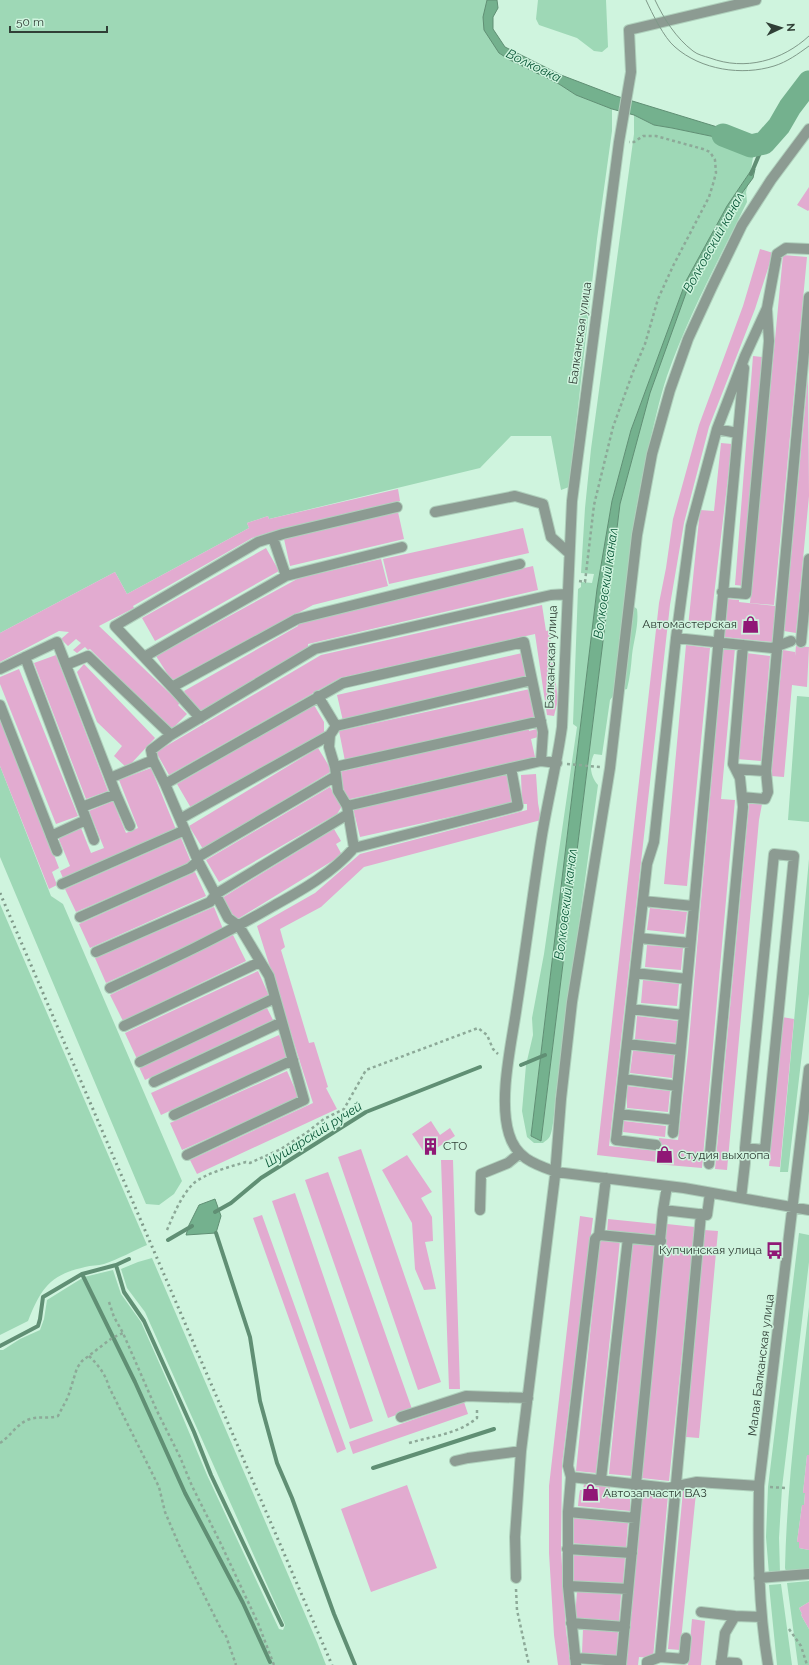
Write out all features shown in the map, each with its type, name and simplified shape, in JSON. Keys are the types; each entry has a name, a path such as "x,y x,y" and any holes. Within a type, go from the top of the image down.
{"street":[{"name":"Балканская улица","path":"519,1154 509,1135 505,1098 509,1059 542,833 556,767 562,727 572,501 619,142 631,72 629,30 756,0"},
{"path":"516,1578 515,1537 521,1451 556,1174 560,1106 572,1002 610,768 637,535 652,454 672,382 688,339 712,287 742,225 771,180 809,129"},
{"path":"722,592 746,594 769,341 767,308 777,254 786,248 809,249"},
{"path":"742,797 765,799 768,792 766,771 809,297"},
{"path":"656,1145 616,1140 647,864 654,842 676,638 691,526 717,429 745,356 767,308"},
{"path":"673,1133 745,356"},
{"path":"717,429 737,433"},
{"path":"435,512 515,496 543,504 551,537 569,553"},
{"path":"200,718 115,626 258,542 397,507"},
{"path":"273,538 286,576"},
{"path":"144,657 286,576 402,547"},
{"path":"676,638 772,648 778,643 800,642 809,559"},
{"path":"172,687 297,619 520,564"},
{"path":"187,1155 304,1100 269,976 239,926 228,918 198,861 153,760 151,750 171,735 315,649 552,595 567,594"},
{"path":"0,669 56,642 130,826"},
{"path":"165,784 318,696 343,684 524,642 543,732 540,761"},
{"path":"709,1164 742,815 740,778 733,764 743,645"},
{"path":"66,665 88,656 171,735"},
{"path":"25,657 94,840"},
{"path":"180,819 330,735 336,726 532,680"},
{"path":"318,696 336,726"},
{"path":"0,705 57,851"},
{"path":"80,917 190,868 198,861 198,857 336,772 541,721"},
{"path":"330,735 330,747 336,772 338,791 347,810 354,848"},
{"path":"110,778 153,760"},
{"path":"96,952 210,902 216,894 347,810 540,761 556,767"},
{"path":"110,988 239,926 311,884 341,862 354,848 518,806 511,768"},
{"path":"736,769 766,771"},
{"path":"82,808 116,794"},
{"path":"51,836 86,820"},
{"path":"62,884 185,830"},
{"path":"741,1198 745,1148 774,854 794,856 765,1150 745,1148"},
{"path":"644,901 693,906"},
{"path":"639,938 690,943"},
{"path":"124,1026 260,962"},
{"path":"635,973 687,979"},
{"path":"140,1062 275,998"},
{"path":"631,1009 683,1015"},
{"path":"154,1082 282,1022"},
{"path":"627,1044 680,1050"},
{"path":"174,1115 293,1060"},
{"name":"Малая Балканская улица","path":"768,1665 759,1578 759,1486 809,1069"},
{"path":"623,1079 677,1086"},
{"path":"619,1114 674,1120"},
{"path":"480,1210 481,1174 508,1163 519,1154 556,1174 606,1178 667,1186 809,1210"},
{"path":"606,1178 599,1235 595,1239 568,1466 571,1477 568,1512 568,1586 576,1661 621,1663 635,1518 636,1484 663,1210 667,1186"},
{"path":"663,1210 707,1215 710,1193"},
{"path":"660,1657 701,1214"},
{"path":"599,1235 661,1242"},
{"path":"600,1479 628,1238"},
{"path":"401,1417 466,1396 528,1398"},
{"path":"455,1461 521,1451"},
{"path":"571,1477 600,1479 668,1488 697,1482 759,1486"},
{"path":"568,1512 635,1518"},
{"path":"567,1549 632,1553"},
{"path":"759,1578 809,1574"},
{"path":"568,1586 628,1589"},
{"path":"701,1612 735,1616 762,1617"},
{"path":"735,1616 725,1633 721,1664 736,1663 737,1665"},
{"path":"571,1623 625,1627"},
{"path":"647,1665 647,1662 660,1657 683,1662 686,1638"}],"path":[{"path":"585,582 594,505 613,427 645,344 658,299 708,197 716,173 715,160 710,152 703,149 656,136 643,136 634,142 619,142"},
{"path":"568,764 600,767"},
{"path":"167,1230 184,1196 194,1182 227,1168 264,1158 306,1133 324,1119 344,1109 366,1070 478,1028 487,1035 493,1049 497,1054 509,1059"},
{"path":"109,1302 114,1317 123,1333 156,1411 180,1457 192,1486 258,1623 274,1665"},
{"path":"0,1443 9,1437 18,1425 25,1421 32,1418 51,1418 58,1416 68,1397 77,1368 82,1361 114,1337 123,1333"},
{"path":"89,1356 104,1374 159,1487 165,1512 179,1545 222,1631 226,1636 236,1665"},
{"path":"409,1443 449,1433 468,1425 477,1418 477,1407 474,1396"},
{"path":"759,1486 785,1488"},
{"path":"516,1578 517,1610 530,1665"},
{"path":"789,1629 801,1646 807,1665"}],"shaded area":[{"path":"0,0 487,0 484,17 499,53 559,84 576,95 612,109 612,131 597,239 569,487 561,490 551,436 511,436 480,468 269,519 268,516 247,523 249,528 127,594 115,572 0,633"},
{"path":"538,0 606,0 608,47 602,52 594,51 577,38 539,25 536,19"},
{"path":"634,115 654,125 720,138 751,154 753,157 751,170 727,206 686,281 631,430 612,501 597,589 531,1136 541,1141 620,504 650,393 690,282 731,208 748,185 746,192 747,202 704,288 675,354 667,376 648,450 640,487 627,581 626,600 637,609 637,626 630,676 627,689 617,691 610,700 602,755 594,754 591,762 593,778 598,785 553,1124 548,1139 543,1143 534,1143 527,1137 522,1111 526,1065 533,1035 532,1018 544,954 577,727 573,724 578,589 581,587 581,582 592,583 594,574 581,573 585,508 591,449 634,134"},
{"path":"797,696 809,697 809,822 788,820"},
{"path":"0,766 51,896 63,904 182,1181 174,1194 159,1205 146,1204 0,857"},
{"path":"809,859 809,994 788,1172 780,1172"},
{"path":"0,904 147,1245 102,1265 87,1266 63,1274 48,1285 37,1300 28,1321 0,1335"},
{"path":"799,1233 809,1235 809,1262 782,1488 779,1538 780,1573 769,1574 766,1537 768,1487"},
{"path":"152,1258 326,1665 0,1665 0,1350 3,1350 20,1339 40,1330 44,1319 47,1300 84,1277 113,1270 121,1294 141,1322 207,1475 279,1629 283,1630 285,1625 145,1312 127,1288 121,1269"},
{"path":"809,1307 809,1455 807,1455 803,1493 805,1493 804,1505 802,1505 797,1542 799,1542 799,1548 809,1550 809,1569 786,1571 788,1503"},
{"path":"809,1581 809,1602 799,1608 802,1614 801,1615 809,1629 809,1665 798,1665 787,1583"},
{"path":"781,1584 792,1665 777,1665 769,1585"}],"water":[{"name":"Волковка","path":"487,0 497,0 498,8 493,17 493,29 505,47 561,75 616,96 750,137 751,154 720,138 654,125 634,115 612,109 576,95 559,84 510,60 499,53 484,30 483,17"},
{"path":"752,169 755,169 753,178 731,208 690,282 650,393 620,504 541,1141 531,1136 597,589 612,501 631,430 686,281 727,206"},
{"path":"215,1199 221,1216 216,1233 186,1235 189,1225 199,1205"}],"building":[{"path":"809,187 809,210 808,211 797,205"},
{"path":"760,249 773,253 755,309 709,427 684,523 670,605 609,1146 658,1151 659,1138 678,1140 688,1052 723,647 735,648 721,799 735,800 702,1168 656,1164 657,1162 597,1155 659,603 673,519 699,425 743,306"},
{"path":"783,255 807,257 774,605 750,603"},
{"path":"753,356 762,357 744,586 735,585"},
{"path":"808,376 809,496 796,633 784,631"},
{"path":"721,443 732,444 710,629 688,627 700,510 714,511"},
{"path":"398,489 400,501 274,531 252,538 133,606 134,608 99,626 180,703 178,705 187,714 171,730 90,649 88,650 85,647 77,653 73,650 81,643 76,639 68,646 61,639 69,632 59,631 0,662 0,633 115,572 127,594 249,528 247,523 268,516 269,519"},
{"path":"398,512 404,539 290,566 284,539"},
{"path":"523,528 529,553 389,584 383,559"},
{"path":"266,548 279,571 155,641 142,618"},
{"path":"381,559 388,586 313,605 172,681 156,656 299,578"},
{"path":"533,566 538,590 308,644 308,648 199,714 184,691 298,626 298,621"},
{"name":"Автомастерская","path":"728,599 739,600 739,602 776,606 772,642 724,637"},
{"path":"542,605 546,631 549,630 558,700 554,716 547,715 535,634 340,678 169,775 156,752 321,655"},
{"path":"686,645 710,648 687,886 664,884"},
{"path":"796,646 809,647 807,687 792,685 784,777 771,776 783,650 795,652 795,656"},
{"path":"522,653 528,679 343,721 337,695"},
{"path":"746,653 770,656 761,761 737,759"},
{"path":"56,655 108,791 86,799 34,663"},
{"path":"84,664 155,738 127,768 114,756 122,746 97,722 77,672"},
{"path":"19,669 78,816 56,824 0,684 0,677"},
{"path":"530,689 536,718 345,761 339,731"},
{"path":"314,705 324,722 324,732 191,808 177,784"},
{"path":"0,714 59,868 52,872 57,885 49,889 0,766"},
{"path":"529,728 529,731 537,729 538,737 531,739 535,757 346,800 339,772"},
{"path":"318,748 332,771 203,849 189,826"},
{"path":"151,768 177,832 63,878 60,871 70,866 58,837 81,828 91,853 104,848 89,811 113,801 126,833 138,828 119,780"},
{"path":"507,774 513,803 360,837 353,808"},
{"path":"536,774 541,820 364,867 321,907 280,929 285,947 281,950 309,1043 314,1042 328,1087 326,1088 337,1109 197,1174 190,1160 313,1103 257,926 315,893 360,854 527,810 527,804 522,804 521,775"},
{"path":"330,787 342,806 337,814 219,882 206,860"},
{"path":"749,804 762,804 759,820 727,1170 715,1169"},
{"path":"334,829 341,841 336,844 342,855 236,920 222,898"},
{"path":"181,838 191,862 76,912 65,889"},
{"path":"195,872 206,896 90,948 79,924"},
{"path":"214,907 223,929 106,983 95,958"},
{"path":"650,908 687,912 684,934 647,930"},
{"path":"233,935 246,961 123,1021 110,995"},
{"path":"647,945 683,948 681,970 645,967"},
{"path":"258,971 270,998 137,1059 125,1033"},
{"path":"643,980 679,984 677,1006 641,1003"},
{"path":"267,1008 273,1020 145,1080 139,1067"},
{"path":"637,1016 678,1021 676,1043 635,1039"},
{"path":"782,1017 794,1019 780,1167 769,1166"},
{"path":"279,1035 289,1056 161,1115 151,1093"},
{"path":"633,1050 674,1055 672,1078 630,1073"},
{"path":"287,1071 299,1098 182,1150 170,1123"},
{"path":"627,1086 670,1091 668,1112 627,1108"},
{"name":"СТО","path":"431,1121 440,1135 450,1128 455,1136 426,1155 412,1134"},
{"path":"624,1121 666,1126 665,1137 623,1132"},
{"path":"361,1149 441,1382 418,1390 338,1157"},
{"path":"407,1155 432,1192 421,1198 432,1217 433,1241 425,1242 436,1289 424,1290 415,1269 412,1223 382,1170"},
{"path":"441,1160 453,1160 460,1389 449,1389"},
{"path":"328,1172 412,1409 388,1418 305,1180"},
{"path":"295,1193 373,1421 350,1429 272,1201"},
{"path":"262,1215 346,1449 337,1453 253,1218"},
{"path":"580,1216 593,1218 562,1464 561,1550 566,1631 571,1665 558,1665 554,1635 549,1553 549,1486"},
{"path":"608,1219 657,1224 656,1238 607,1233"},
{"path":"667,1224 695,1227 669,1481 641,1478"},
{"path":"704,1230 718,1231 699,1438 686,1437"},
{"path":"600,1238 620,1240 596,1473 576,1471"},
{"path":"632,1242 656,1244 632,1476 609,1474"},
{"path":"464,1402 468,1414 353,1454 349,1442"},
{"path":"807,1455 809,1455 809,1550 799,1548 799,1542 797,1542 802,1505 804,1505 805,1493 803,1493"},
{"path":"584,1484 610,1485 608,1498 630,1499 630,1511 578,1506 580,1490 583,1490"},
{"path":"407,1485 437,1568 371,1592 341,1509"},
{"path":"683,1491 696,1493 680,1650 668,1649"},
{"path":"642,1492 668,1495 653,1658 639,1657 638,1665 626,1665"},
{"path":"573,1518 628,1523 626,1548 571,1543"},
{"path":"572,1555 625,1558 623,1583 570,1581"},
{"path":"577,1591 621,1594 619,1622 575,1619"},
{"path":"809,1602 809,1629 801,1615 802,1614 799,1608"},
{"path":"692,1619 705,1621 701,1665 688,1665"},
{"path":"583,1629 618,1630 617,1655 582,1653"}],"waterway":[{"name":"Волковский канал","path":"723,135 751,146 764,143 779,126 790,107 809,82"},
{"name":"Волковский канал","path":"751,174 764,143"},
{"name":"Шушарский ручей","path":"521,1065 545,1055"},
{"name":"Шушарский ручей","path":"215,1212 231,1203 261,1178 366,1112 480,1067"},
{"name":"Шушарский ручей","path":"168,1240 192,1226"},
{"path":"216,1233 250,1337 260,1401 277,1463 292,1498 334,1614 355,1665"},
{"name":"Шушарский ручей","path":"0,1346 38,1326 43,1297 82,1274 116,1265 129,1259"},
{"path":"116,1265 124,1292 144,1321 194,1432 211,1475 282,1625"},
{"path":"82,1274 135,1382 185,1493 243,1603 270,1662"},
{"path":"373,1468 494,1429"}],"tram line":[{"path":"646,0 659,25 671,43 685,55 709,66 735,70 762,69 783,62 797,55 809,46"},
{"path":"655,0 671,28 687,46 699,54 723,62 736,64 762,61 787,52 809,36"}],"railway":[{"path":"0,893 332,1665"}],"place":[{"name":"Автомастерская","path":"750,624"},
{"name":"СТО","path":"430,1146"},
{"name":"Студия выхлопа","path":"665,1155"},
{"name":"Купчинская улица","path":"775,1250"},
{"name":"Автозапчасти ВАЗ","path":"590,1493"}]}
